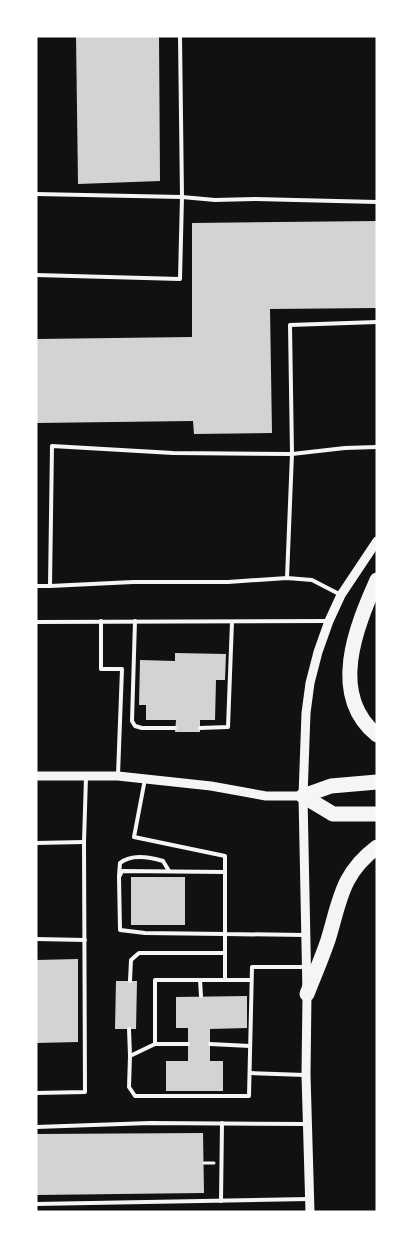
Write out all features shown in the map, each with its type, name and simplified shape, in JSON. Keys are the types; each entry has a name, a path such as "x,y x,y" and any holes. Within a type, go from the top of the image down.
{"highway":[{"path":"377,580 356,631 350,655 350,676 352,697 360,717 377,735"},
{"path":"303,796 331,786 377,782"},
{"path":"303,796 334,814 377,814"},
{"path":"307,994 328,940 338,901 355,866 377,847"}],"street":[{"path":"310,1212 306,1075 307,994 303,796 306,713 318,652 329,621 341,595 377,541"},
{"path":"36,776 118,776 211,786 266,796 303,796"}],"lane":[{"path":"36,275 180,280 182,198 180,36"},
{"path":"36,194 215,200 377,202"},
{"path":"287,578 292,454 290,325 377,322"},
{"path":"50,586 52,446 173,453 292,454 345,448 377,447"},
{"path":"36,586 133,582 228,582 287,578 312,580 341,595"},
{"path":"36,622 101,620 135,622 329,621"},
{"path":"101,620 101,668 122,669 118,776"},
{"path":"135,622 132,722 135,726 142,728 175,728"},
{"path":"200,728 228,727 232,622"},
{"path":"36,1093 86,1092 84,842 86,775"},
{"path":"146,779 134,837 225,856 225,980"},
{"path":"36,843 84,842"},
{"path":"169,871 163,862 150,857 126,858 120,863 120,930 144,933 305,935"},
{"path":"119,878 122,871 225,872"},
{"path":"36,939 85,940"},
{"path":"130,981 131,960 139,952 225,953"},
{"path":"129,1029 129,1087 135,1096 249,1096 252,967 306,966"},
{"path":"155,1044 155,980 252,980"},
{"path":"200,980 201,996"},
{"path":"130,1056 155,1044 188,1044"},
{"path":"210,1044 250,1046"},
{"path":"250,1073 306,1075"},
{"path":"36,1127 150,1123 308,1124"},
{"path":"221,1201 222,1123"},
{"path":"36,1204 310,1199"}],"building":[{"path":"76,36 159,36 160,181 78,184"},
{"path":"377,221 377,308 270,309 272,433 194,434 193,421 36,423 36,339 192,337 192,223"},
{"path":"175,653 226,654 225,680 216,680 215,720 200,720 200,732 175,732 176,720 146,720 146,705 139,705 140,660 175,661"},
{"path":"131,877 185,877 185,925 131,925"},
{"path":"78,959 78,1042 36,1043 36,960"},
{"path":"116,981 137,981 136,1029 115,1029"},
{"path":"247,996 247,1028 210,1029 210,1061 223,1061 223,1091 166,1091 166,1061 188,1061 188,1028 176,1028 176,997"},
{"path":"203,1133 204,1193 36,1195 36,1134"}]}
